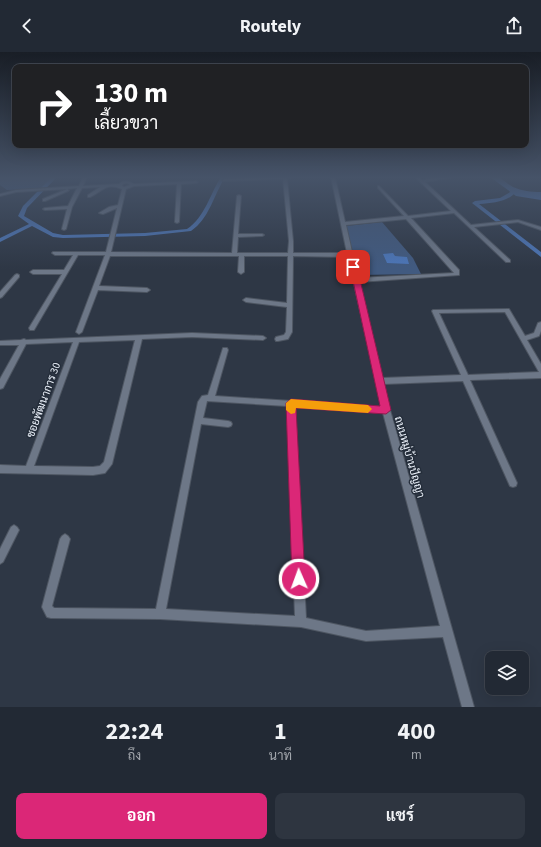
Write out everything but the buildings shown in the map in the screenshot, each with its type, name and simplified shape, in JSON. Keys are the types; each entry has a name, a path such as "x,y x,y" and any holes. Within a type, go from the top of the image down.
{"street":[{"path":"45,209 63,208"},
{"path":"64,229 70,208"},
{"path":"101,213 113,208"},
{"path":"108,254 120,208"},
{"path":"177,222 178,208"},
{"path":"234,254 237,208"},
{"path":"278,339 286,337 289,332 291,241 288,208"},
{"name":"ถนนหมู่บ้านปัญญา","path":"340,208 386,410 468,707"},
{"path":"356,280 457,274 457,271 398,208"},
{"path":"450,208 508,261"},
{"path":"344,224 406,216 455,212"},
{"path":"471,226 489,223 522,221 541,229"},
{"path":"235,236 262,235"},
{"path":"55,253 350,255"},
{"path":"32,328 64,272 77,253"},
{"name":"ซอยพัฒนาการ 30","path":"29,469 108,254"},
{"path":"241,272 242,254"},
{"path":"33,272 64,272"},
{"path":"0,296 17,276"},
{"path":"95,288 147,290"},
{"path":"246,300 289,305"},
{"path":"513,483 435,311 507,310 541,370"},
{"path":"524,339 537,334 540,324"},
{"path":"0,343 78,336 139,337 192,335 263,338"},
{"path":"0,469 102,470 108,464 139,337"},
{"path":"0,386 24,341"},
{"path":"211,398 225,350"},
{"path":"379,381 541,375"},
{"path":"160,614 202,402 205,398 386,410"},
{"path":"291,403 301,622"},
{"path":"199,421 228,424"},
{"path":"0,559 14,530"},
{"path":"65,539 47,607 48,611 51,613 160,614 301,622 366,636 447,631"}],"shaded area":[{"path":"382,222 413,258 421,274 358,275 346,226"},
{"path":"393,253 395,256 407,257 409,264 387,263 383,254"}],"waterway":[{"path":"25,208 21,216 33,223"},
{"path":"33,223 55,236 63,237 181,232 189,230 195,226 200,221 207,208"},
{"path":"481,208 541,255"},
{"path":"0,240 33,223"}],"slow traffic":[{"path":"291,410 291,403 368,409"}],"route":[{"path":"299,579 291,403 386,410 353,267"}]}
